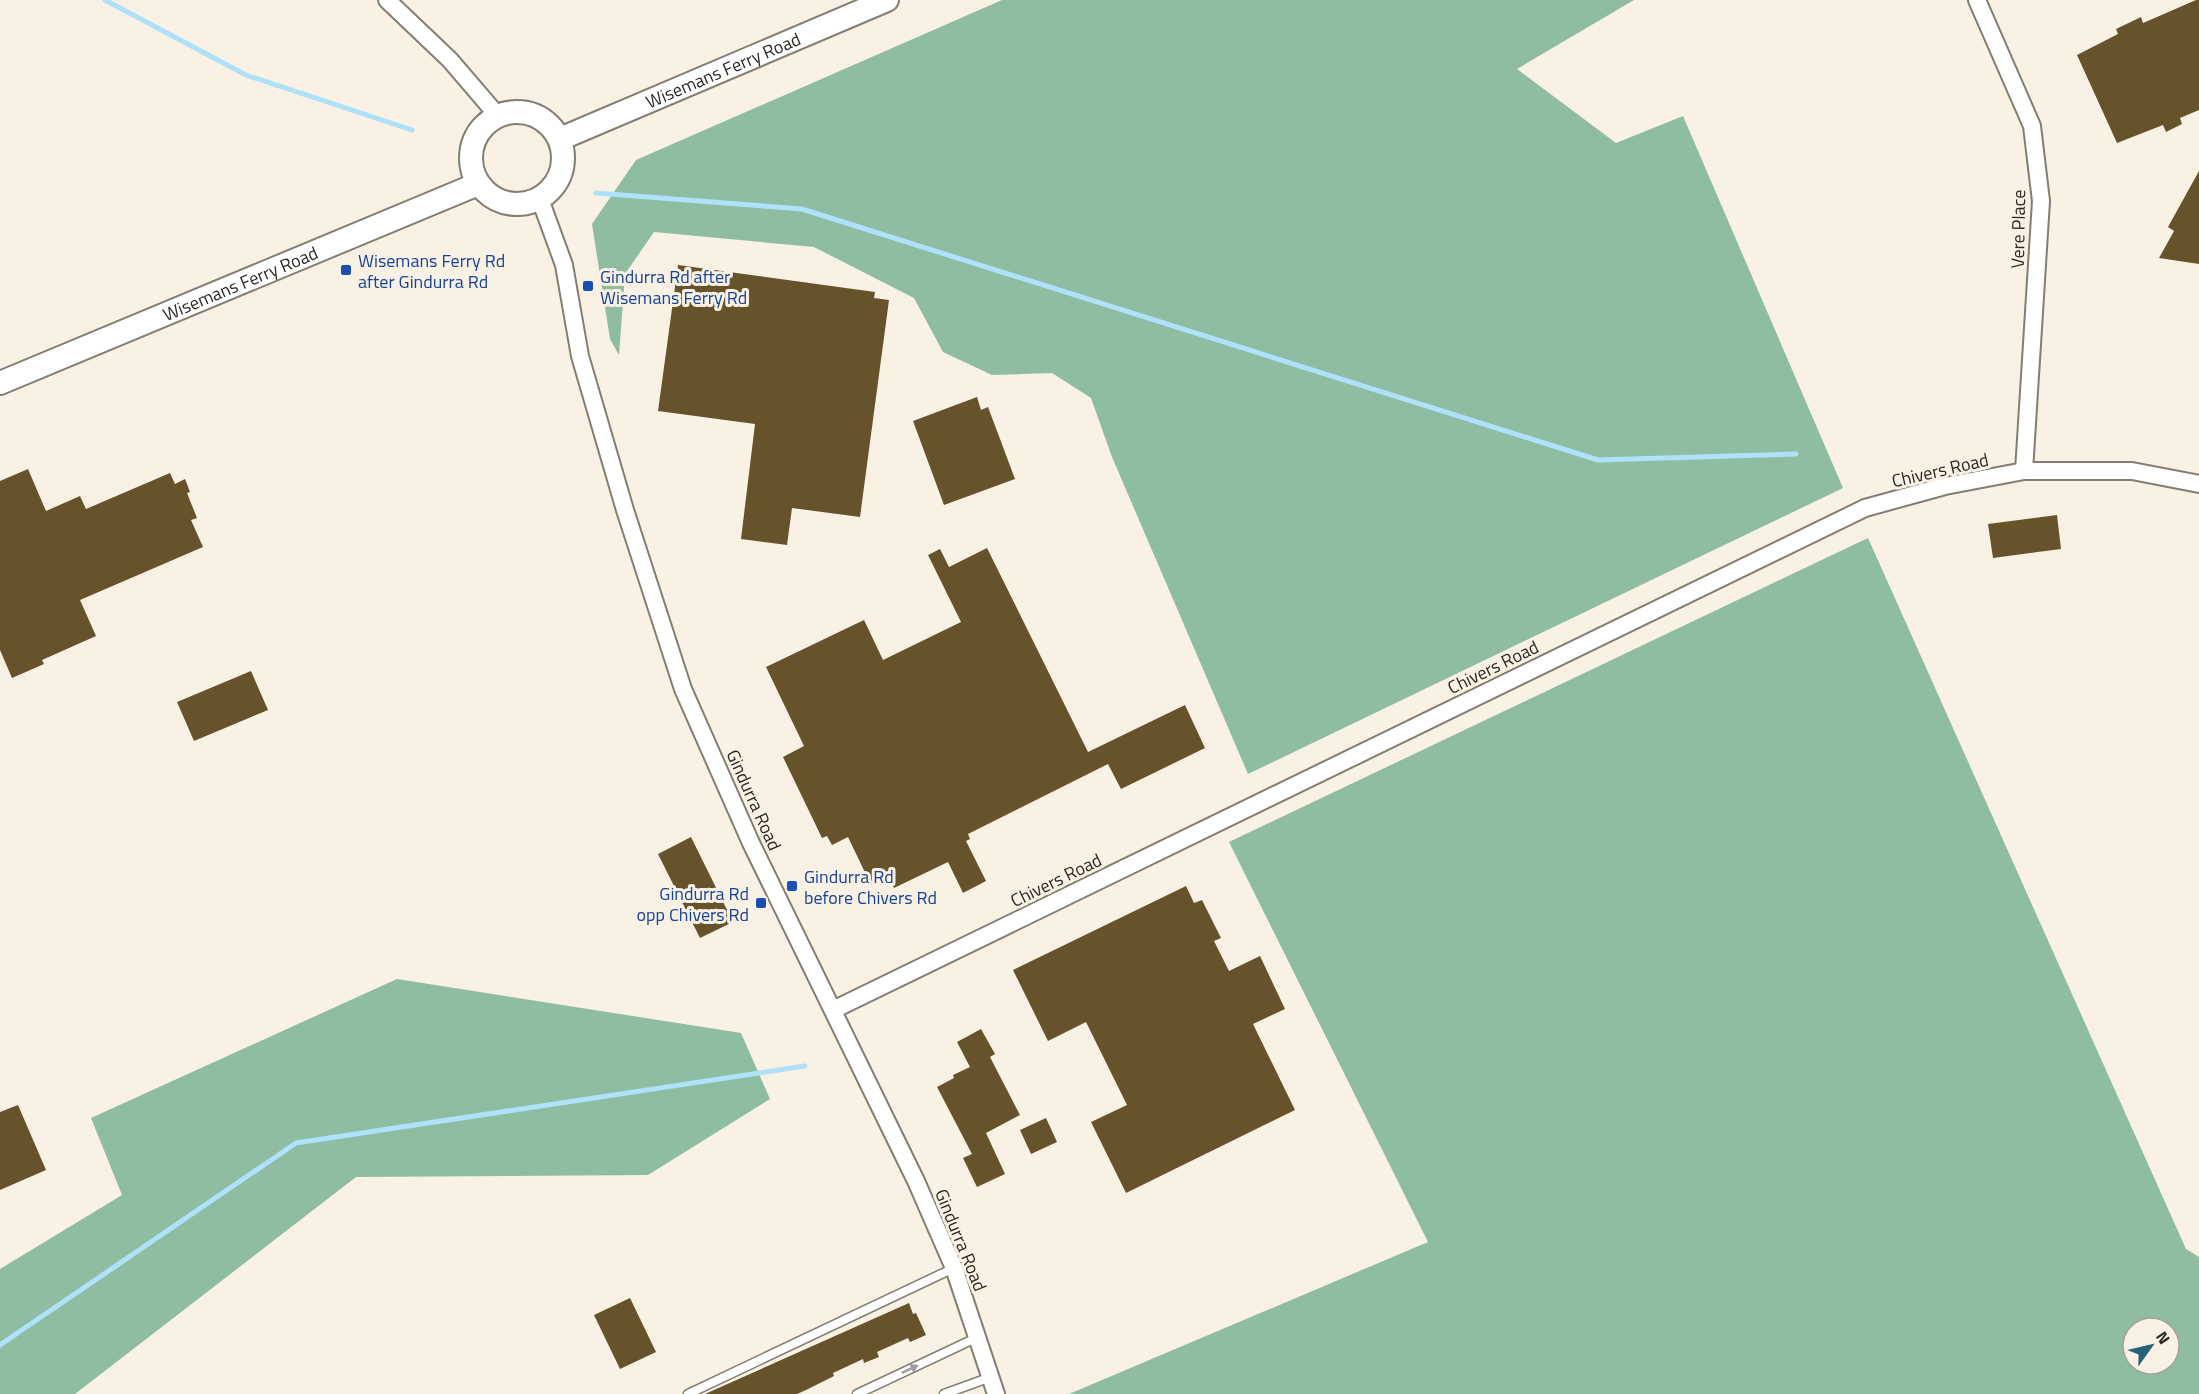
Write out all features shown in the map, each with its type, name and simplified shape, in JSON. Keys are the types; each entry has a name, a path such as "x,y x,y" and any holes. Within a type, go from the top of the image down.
{"main road":[{"name":"Wisemans Ferry Road","path":"560,139 887,0"},
{"path":"512,111 527,112 541,117 560,139 564,153 561,173 551,191 540,199 527,204 513,205 488,194 478,184 473,172 472,146 477,134 487,123 498,116 512,111"},
{"name":"Wisemans Ferry Road","path":"0,383 478,184"}],"street":[{"path":"387,0 450,60 498,116"},
{"name":"Vere Place","path":"1977,0 2032,126 2041,201 2024,471"},
{"name":"Gindurra Road","path":"540,199 564,265 580,356 625,510 683,688 751,843 916,1180 954,1268 996,1394"},
{"name":"Chivers Road","path":"833,1010 1865,508 1945,486 2024,471 2132,471 2199,484"}],"lane":[{"path":"688,1394 954,1268"},
{"path":"857,1394 978,1337"},
{"path":"944,1394 991,1377"}],"green space":[{"path":"1002,0 1634,0 1517,69 1616,143 1683,116 1843,488 1248,774 1112,457 1091,398 1052,373 992,375 943,352 914,298 814,247 654,232 625,274 619,355 610,339 592,224 636,160"},
{"path":"1868,538 2186,1249 2199,1257 2199,1394 1069,1394 1428,1242 1229,842"},
{"path":"397,979 741,1033 770,1099 648,1175 356,1177 75,1394 0,1394 0,1269 122,1195 91,1118"}],"building":[{"path":"2199,0 2199,110 2180,118 2182,124 2166,132 2163,125 2117,143 2077,55 2118,34 2116,29 2141,17 2143,23"},
{"path":"2199,171 2199,264 2159,258 2174,231 2168,227"},
{"path":"678,265 875,292 874,298 889,300 860,517 792,508 787,545 741,539 755,424 658,411"},
{"path":"977,397 981,410 988,407 1015,479 944,505 913,421"},
{"path":"28,469 46,511 80,496 86,509 170,473 175,484 185,479 190,492 187,493 197,518 191,520 203,547 80,600 96,636 42,660 44,664 12,678 0,650 0,481"},
{"path":"2057,515 2061,549 1993,558 1988,524"},
{"path":"987,548 1088,752 1185,705 1205,748 1121,789 1108,764 968,834 970,839 966,841 986,881 963,893 948,862 894,888 889,876 871,885 848,837 832,845 827,836 822,838 783,757 804,746 766,667 864,620 883,660 961,622 928,555 940,549 949,567"},
{"path":"251,671 268,710 194,741 177,702"},
{"path":"691,837 733,922 700,938 658,854"},
{"path":"1186,886 1194,903 1202,900 1221,938 1214,941 1229,971 1260,956 1285,1009 1253,1024 1295,1110 1126,1193 1091,1122 1127,1105 1086,1022 1048,1041 1013,970"},
{"path":"981,1029 995,1054 990,1057 1020,1115 986,1133 1005,1174 977,1187 963,1158 972,1154 937,1087 954,1078 953,1075 970,1067 957,1042"},
{"path":"18,1105 46,1170 0,1190 0,1112"},
{"path":"1046,1118 1057,1142 1031,1154 1020,1130"},
{"path":"630,1298 656,1352 620,1369 594,1315"},
{"path":"909,1303 926,1335 910,1342 908,1338 877,1352 879,1357 864,1363 863,1359 833,1373 834,1376 806,1390 797,1394 705,1394"}],"waterway":[{"path":"105,0 246,75 412,130"},
{"path":"596,193 802,209 1598,460 1796,454"},
{"path":"0,1345 296,1143 805,1066"}],"place":[{"name":"Wisemans Ferry Rd after Gindurra Rd","path":"346,270"},
{"name":"Gindurra Rd after Wisemans Ferry Rd","path":"588,286"},
{"name":"Gindurra Rd before Chivers Rd","path":"792,886"},
{"name":"Gindurra Rd opp Chivers Rd","path":"761,903"}]}
